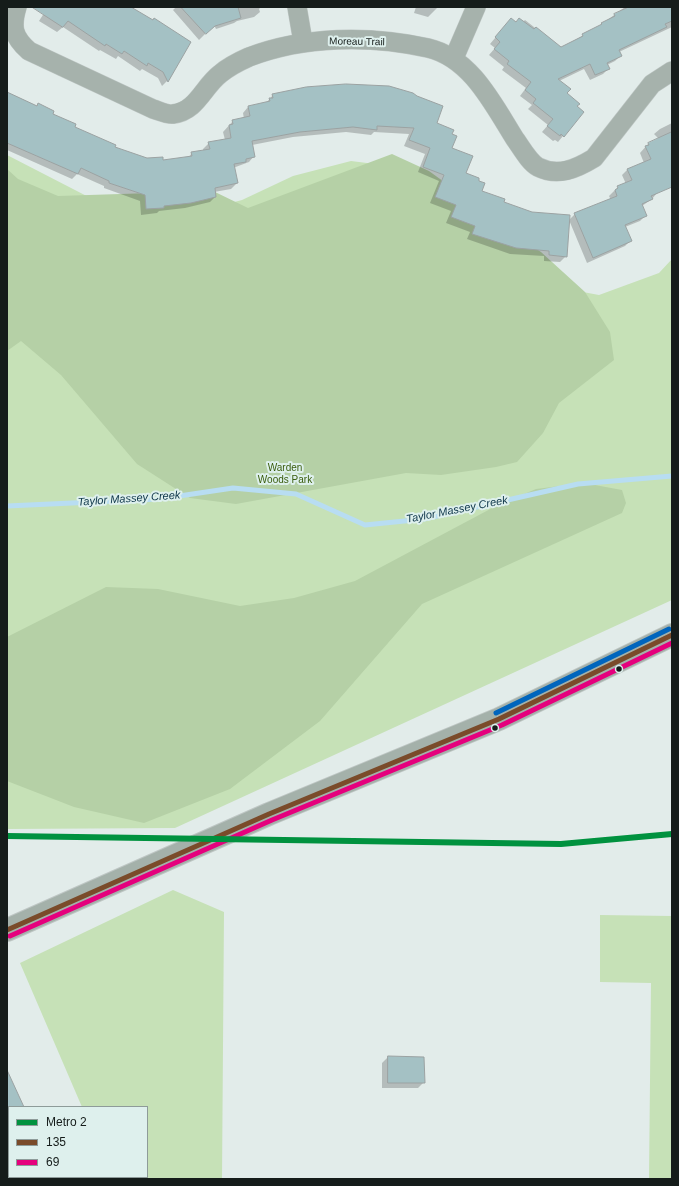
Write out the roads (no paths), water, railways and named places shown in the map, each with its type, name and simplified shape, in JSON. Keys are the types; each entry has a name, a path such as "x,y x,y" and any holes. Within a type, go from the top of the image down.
{"main road":[{"path":"7,930 269,814 499,719 672,635"}],"street":[{"name":"Moreau Trail","path":"17,7 13,21 17,41 29,51 153,109 172,115 189,110 220,74 248,58 303,42 351,40 406,43 432,49 454,58 479,84 521,149 536,166 551,171 568,171 581,166 594,158 652,84 672,71"},
{"path":"297,7 303,42"},
{"path":"454,58 476,7"}],"waterway":[{"name":"Taylor Massey Creek","path":"7,506 159,499 233,488 296,494 365,525 424,519 578,484 672,476"}],"metro line":[{"name":"2","path":"7,836 561,844 672,834"}],"park label":[{"name":"Warden Woods Park","path":"285,474"}]}
